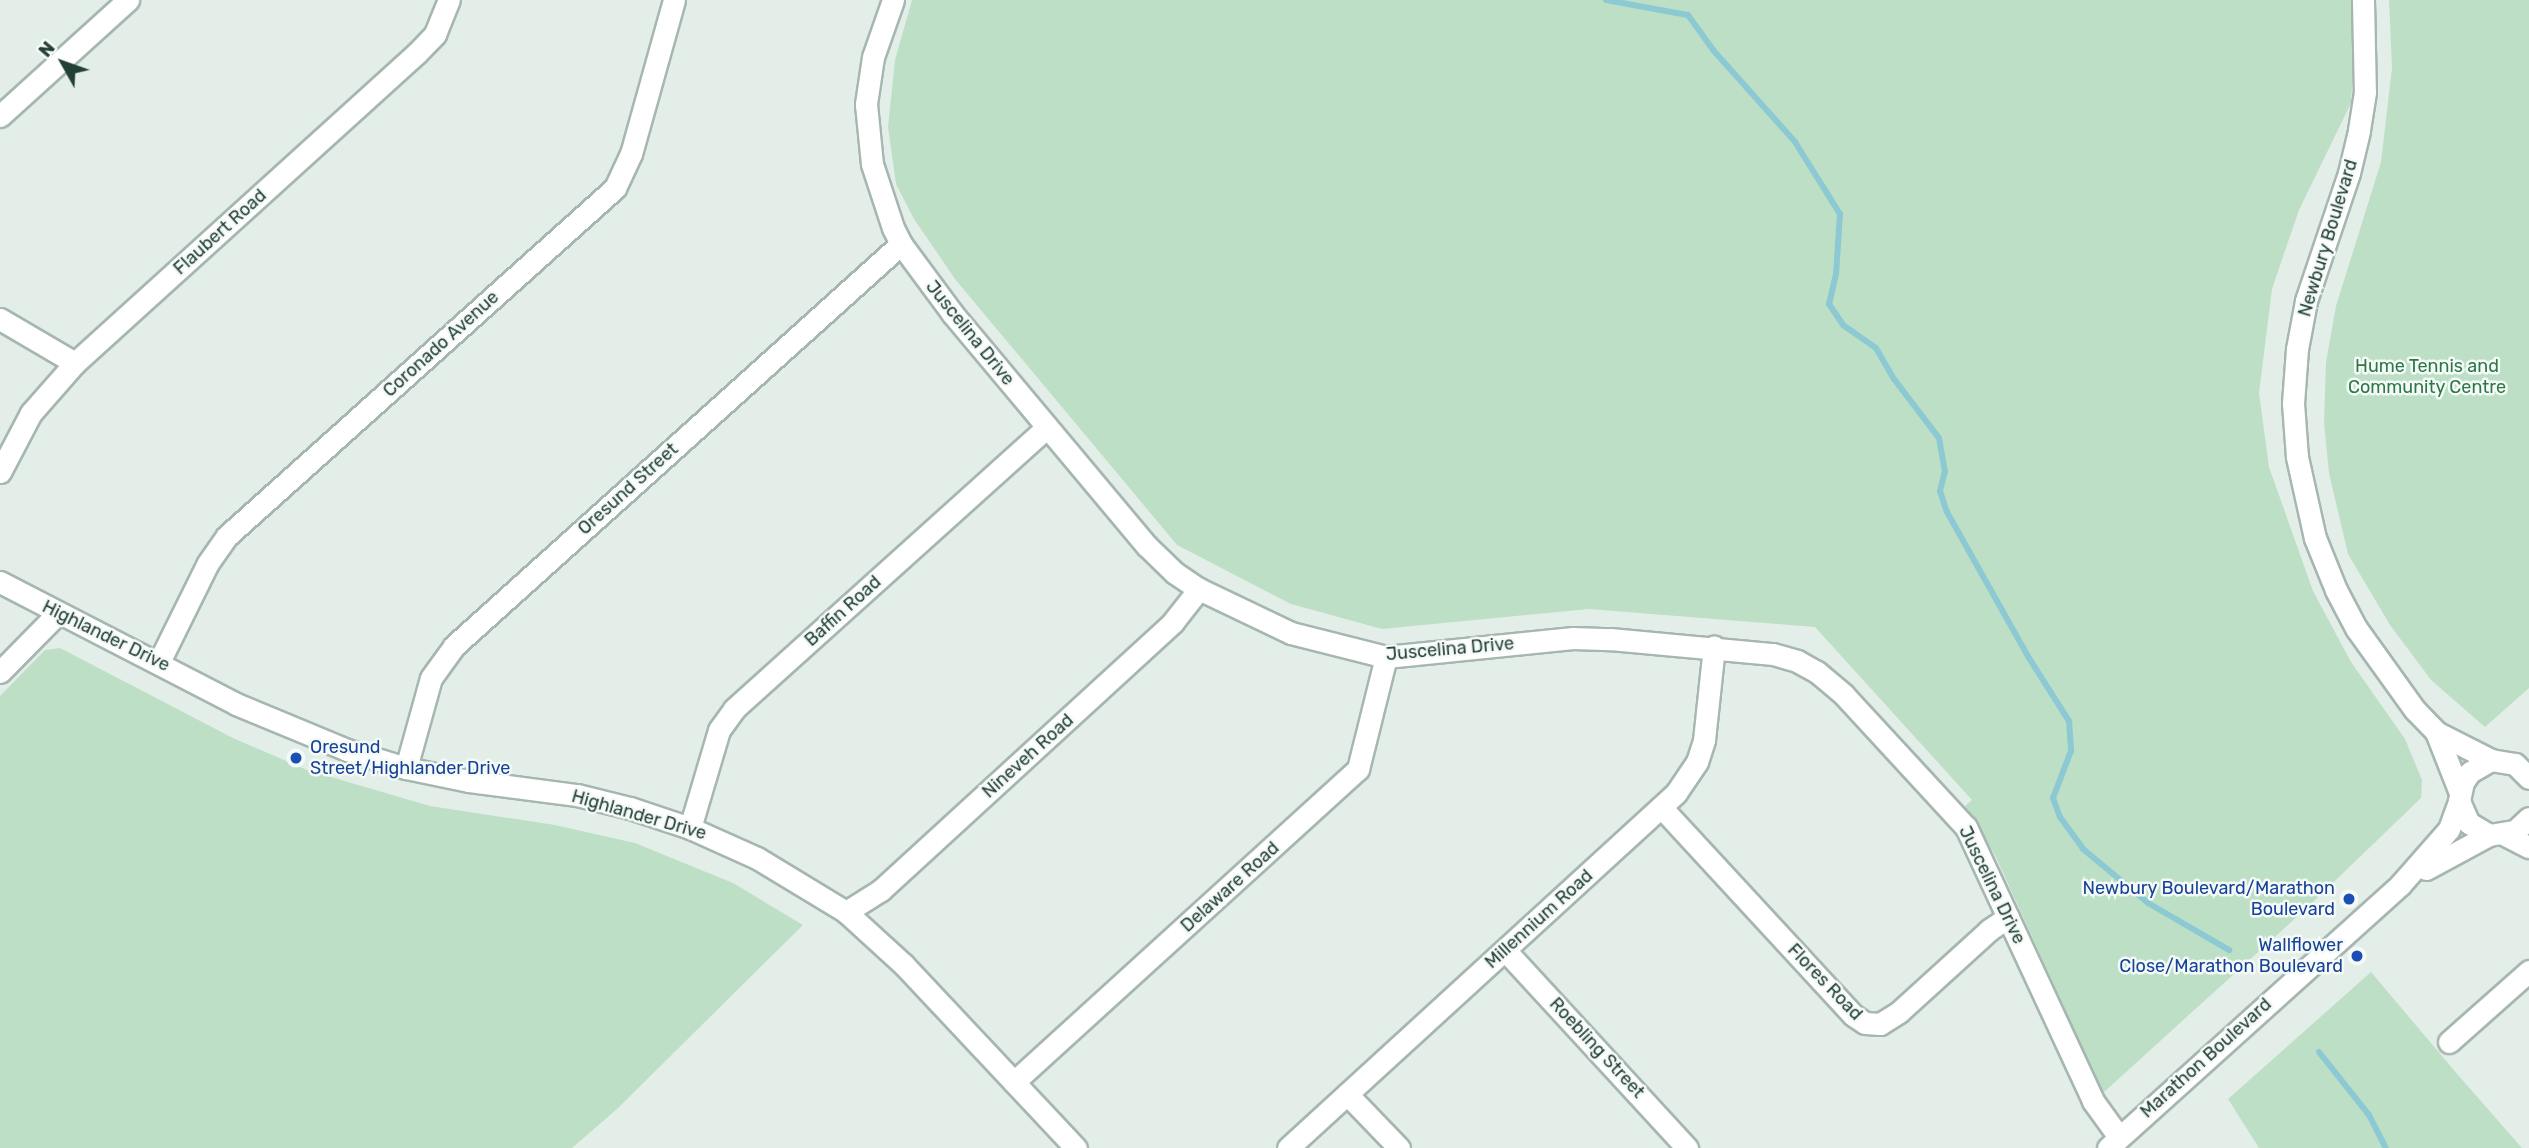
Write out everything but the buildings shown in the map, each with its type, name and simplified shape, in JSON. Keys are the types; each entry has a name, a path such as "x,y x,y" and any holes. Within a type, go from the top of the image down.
{"street":[{"path":"0,116 128,0"},
{"name":"Flaubert Road","path":"0,472 31,413 75,363 416,54 435,34 449,0"},
{"name":"Coronado Avenue","path":"159,662 208,563 228,536 615,188 631,153 674,0"},
{"name":"Juscelina Drive","path":"893,0 873,57 866,120 875,176 901,244 952,313 1046,427 1147,546 1175,573 1199,589 1291,633 1386,657 1573,638 1714,647 1773,654 1797,661 1817,672 1844,695 1966,827 2113,1143"},
{"name":"Newbury Boulevard","path":"2364,0 2365,92 2360,131 2349,173 2306,301 2297,349 2293,403 2297,457 2315,538 2336,590 2356,628 2386,673 2436,732 2469,823 2529,847"},
{"name":"Oresund Street","path":"406,768 431,678 454,646 901,244"},
{"path":"0,319 75,363"},
{"name":"Baffin Road","path":"690,828 719,730 734,709 1046,427"},
{"name":"Highlander Drive","path":"0,582 236,704 347,750 406,768 469,781 577,794 690,828 757,858 846,912 904,965 1076,1148"},
{"name":"Nineveh Road","path":"846,912 881,890 1173,622 1199,589"},
{"path":"0,672 58,613"},
{"name":"Millennium Road","path":"1288,1148 1676,793 1697,762 1703,740 1714,647"},
{"name":"Delaware Road","path":"1014,1082 1358,769 1386,657"},
{"name":"Newbury Boulevard","path":"2436,732 2497,760 2515,764 2529,778"},
{"path":"2497,760 2529,752"},
{"name":"Marathon Boulevard","path":"2113,1143 2400,885 2449,829 2470,772 2497,760"},
{"name":"Flores Road","path":"1661,807 1853,1015 1865,1023 1880,1024 1899,1012 1989,930 2008,917"},
{"name":"Marathon Boulevard","path":"2400,885 2461,848 2515,831 2529,818"},
{"name":"Roebling Street","path":"1505,950 1687,1148"},
{"path":"2449,1042 2529,971"},
{"path":"1348,1094 1399,1148"}],"green space":[{"path":"912,0 2352,0 2355,38 2351,103 2299,210 2272,289 2259,393 2269,467 2313,591 2351,662 2405,739 2422,780 2421,798 2311,904 2103,1093 1995,855 1965,806 1972,800 1815,627 1589,609 1382,629 1291,604 1177,545 955,279 914,219 896,184 888,127 895,60"},
{"name":"Hume Tennis and Community Centre","path":"2389,0 2529,0 2529,688 2485,727 2431,680 2390,625 2348,554 2329,473 2324,423 2326,362 2336,306 2381,162 2392,68"},
{"path":"60,648 233,738 307,770 430,806 555,825 635,843 733,883 803,925 617,1109 572,1148 0,1148 0,696 45,650"},
{"path":"2371,972 2522,1148 2259,1148 2228,1099"}],"waterway":[{"path":"1606,0 1688,15 1714,51 1795,142 1840,214 1836,274 1829,304 1843,325 1876,348 1894,379 1939,438 1945,471 1940,491 1947,512 2029,658 2069,721 2071,751 2053,798 2060,817 2083,849 2148,903 2229,950"},
{"path":"2319,1052 2369,1115 2386,1148"}],"place":[{"name":"Oresund Street/Highlander Drive","path":"296,758"},
{"name":"Newbury Boulevard/Marathon Boulevard","path":"2349,899"},
{"name":"Wallflower Close/Marathon Boulevard","path":"2357,956"}]}
